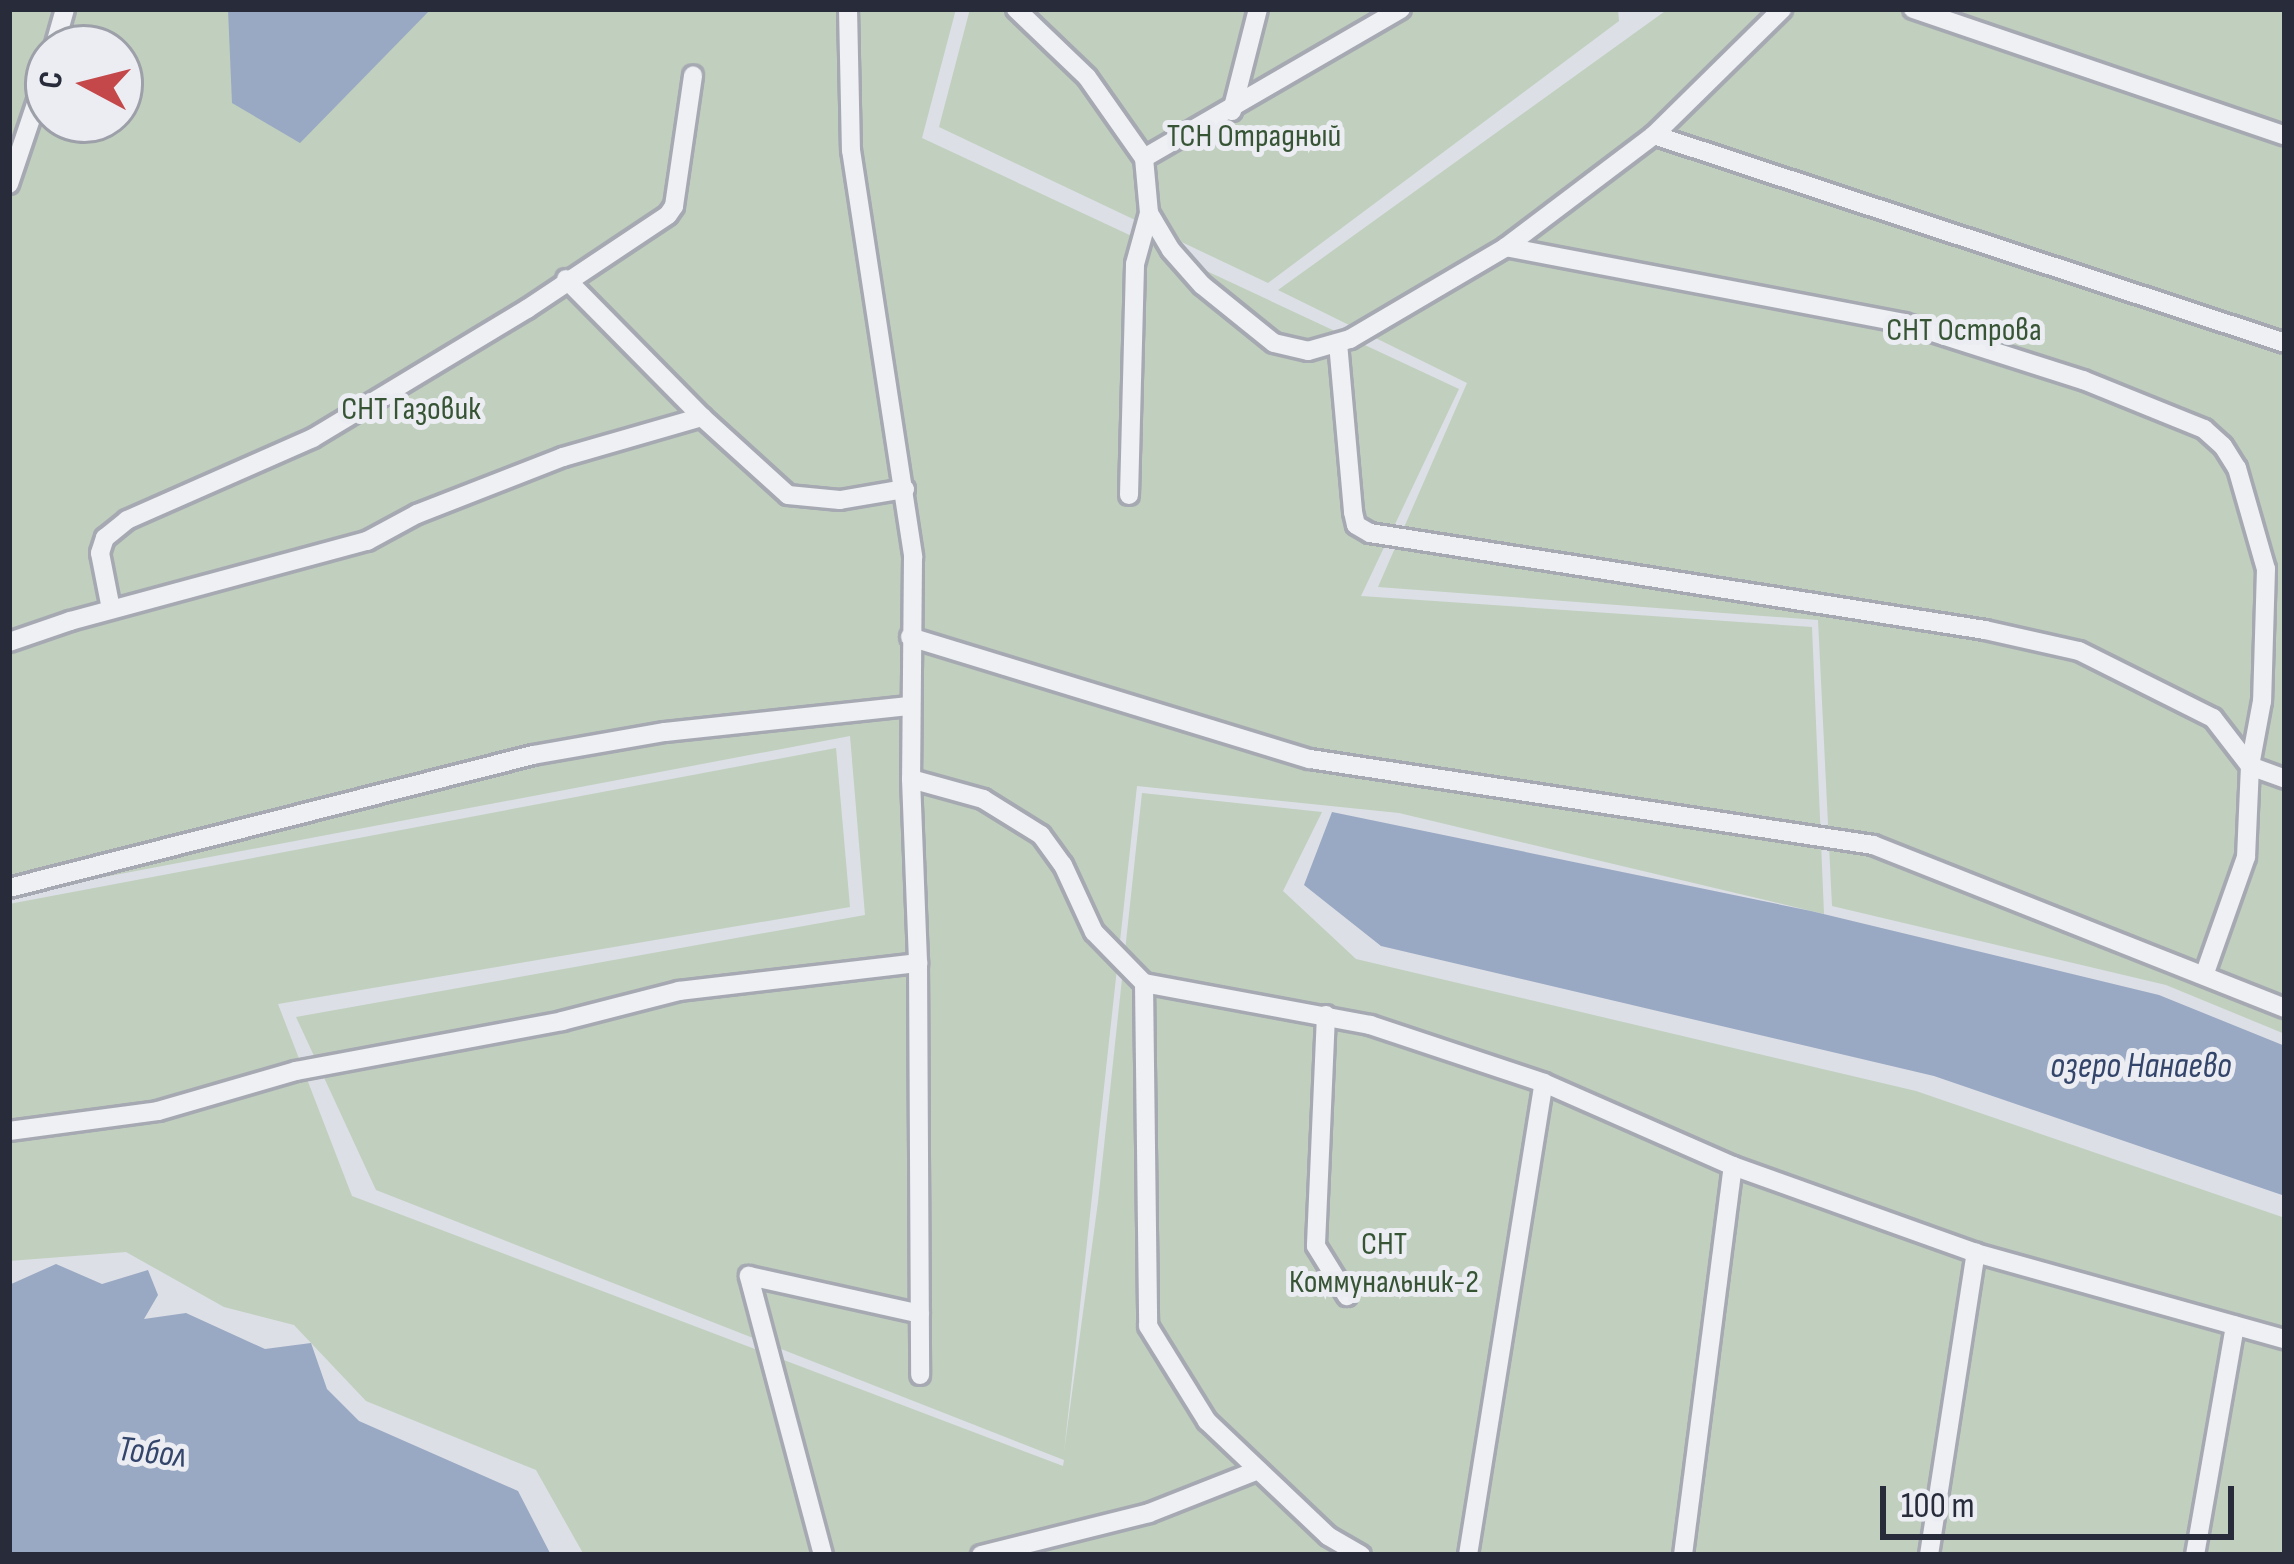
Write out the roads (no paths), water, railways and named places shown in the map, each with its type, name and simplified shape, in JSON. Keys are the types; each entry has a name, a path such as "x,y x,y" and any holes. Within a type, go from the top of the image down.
{"street":[{"path":"848,9 850,150 913,557 909,706 918,963 920,1375"},
{"path":"1016,9 1088,77 1144,158 1149,213 1135,264 1129,495"},
{"path":"1232,111 1258,9"},
{"path":"1144,158 1401,9"},
{"path":"1149,213 1171,250 1202,285 1274,343 1308,351 1338,343 1506,247 1654,135 1782,9"},
{"path":"1913,9 2285,136"},
{"path":"111,609 100,554 105,538 127,520 313,438 527,309 668,215 674,206 693,74"},
{"path":"1654,135 2285,343"},
{"path":"9,184 24,139"},
{"path":"1506,247 1904,323 2083,380 2204,429 2237,468 2276,571 2250,766 2246,857 2205,973"},
{"path":"566,279 702,417 788,495 840,500 905,489"},
{"path":"1338,343 1353,512 1356,525 1370,533 1985,630 2079,651 2213,718 2250,766 2285,779"},
{"path":"9,642 111,609 367,541 418,514 563,457 702,417"},
{"path":"910,637 1310,759 1873,844 2285,1008"},
{"path":"9,888 533,754 665,731 909,706"},
{"path":"911,778 983,799 1041,835 1063,865 1094,932 1144,983 1326,1015 1544,1083 1733,1166 1976,1253 2285,1339"},
{"path":"9,1132 158,1111 317,1067 562,1021 679,991 918,963"},
{"path":"1144,983 1148,1326 1208,1421 1328,1537 1361,1555"},
{"path":"1326,1015 1316,1246 1347,1296"},
{"path":"1468,1555 1544,1083"},
{"path":"1683,1555 1733,1166"},
{"path":"1929,1555 1976,1253"},
{"path":"823,1555 748,1276 920,1314"},
{"path":"2195,1555 2235,1325"},
{"path":"981,1555 1149,1513 1258,1470"}],"water":[{"path":"228,9 431,9 300,143 232,103"},
{"name":"озеро Нанаево","path":"1332,812 1811,911 2159,995 2285,1046 2285,1196 1934,1076 1381,946 1304,885"},
{"name":"Тобол","path":"56,1264 102,1284 148,1270 158,1295 144,1319 186,1313 265,1349 311,1343 327,1389 359,1421 518,1491 551,1555 9,1555 9,1285"}],"park label":[{"name":"ТСН Отрадный","path":"1254,137"},
{"name":"СНТ Острова","path":"1964,331"},
{"name":"СНТ Газовик","path":"411,410"},
{"name":"СНТ Коммунальник-2","path":"1384,1264"}]}
